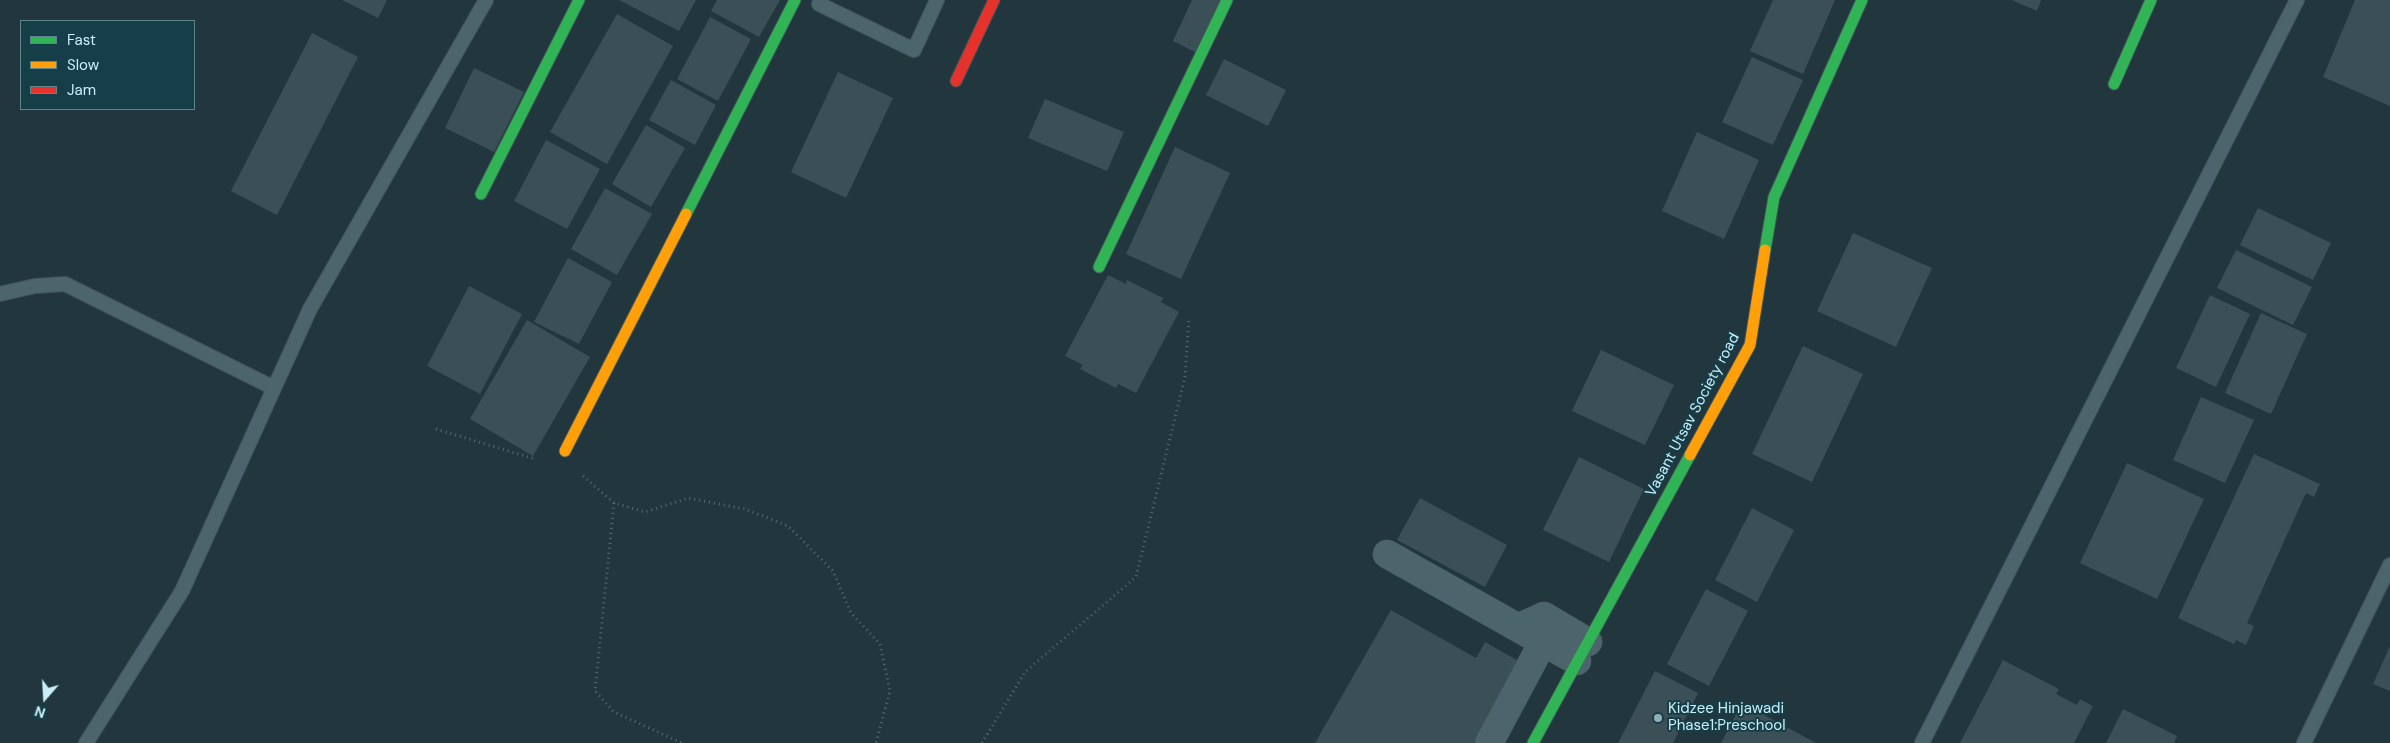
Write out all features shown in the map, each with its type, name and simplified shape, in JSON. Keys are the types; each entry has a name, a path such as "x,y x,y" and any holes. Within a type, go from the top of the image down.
{"street":[{"path":"481,194 579,0"},
{"path":"565,451 795,0"},
{"path":"956,81 994,0"},
{"path":"1099,267 1227,0"},
{"name":"Vasant Utsav Society road","path":"1533,743 1750,345 1774,197 1862,0"},
{"path":"2114,84 2151,0"},
{"path":"1387,554 1543,642 1583,652"},
{"path":"1518,628 1544,616 1583,652"},
{"path":"1490,743 1543,642"}],"lane":[{"path":"86,743 182,591 310,309 486,0"},
{"path":"821,0 819,4 914,50 936,0"},
{"path":"1922,743 2297,0"},
{"path":"0,294 35,286 65,284 274,388"},
{"path":"2304,743 2390,566"}],"path":[{"path":"982,743 1025,672 1136,577 1185,377 1189,318"},
{"path":"436,429 540,461"},
{"path":"578,472 614,503 645,512 688,498 745,509 788,526 833,571 851,613 880,644 890,691 876,743"},
{"path":"614,503 595,691 614,712 682,743"}],"building":[{"path":"342,0 387,0 378,18"},
{"path":"619,0 696,0 679,31"},
{"path":"717,0 780,0 759,37 711,11"},
{"path":"1192,0 1231,0 1205,57 1173,41"},
{"path":"1773,0 1835,0 1803,74 1750,51"},
{"path":"2012,0 2041,0 2037,11"},
{"path":"2355,0 2390,0 2390,106 2323,77"},
{"path":"617,14 673,46 607,164 550,132"},
{"path":"710,17 751,39 718,101 677,79"},
{"path":"312,33 358,57 277,215 231,191"},
{"path":"1752,57 1803,80 1773,145 1722,122"},
{"path":"1224,59 1286,90 1268,126 1206,95"},
{"path":"474,68 524,92 494,152 445,128"},
{"path":"838,72 893,98 846,198 791,172"},
{"path":"671,80 716,105 695,145 649,120"},
{"path":"1045,99 1124,132 1107,171 1028,138"},
{"path":"646,125 685,148 651,207 612,184"},
{"path":"1697,132 1759,160 1724,239 1662,211"},
{"path":"546,140 600,169 567,229 514,201"},
{"path":"1175,147 1230,173 1181,279 1126,254"},
{"path":"605,188 652,214 617,275 571,249"},
{"path":"2258,208 2331,243 2313,280 2240,245"},
{"path":"1853,233 1932,268 1896,347 1817,311"},
{"path":"2236,250 2312,287 2293,325 2217,288"},
{"path":"568,258 612,282 579,344 534,322"},
{"path":"1108,275 1126,284 1127,280 1163,298 1161,302 1179,312 1136,393 1118,384 1116,388 1080,369 1083,365 1065,356"},
{"path":"469,286 522,314 480,394 427,366"},
{"path":"2210,295 2250,314 2216,387 2176,368"},
{"path":"2261,313 2307,334 2271,414 2225,393"},
{"path":"527,320 590,357 533,456 470,419"},
{"path":"1803,346 1863,374 1812,482 1752,454"},
{"path":"1601,350 1674,385 1645,445 1572,411"},
{"path":"2201,397 2254,420 2225,483 2173,460"},
{"path":"2254,454 2320,484 2314,497 2306,493 2247,623 2254,626 2246,645 2236,640 2234,644 2178,618"},
{"path":"1579,457 1644,489 1609,562 1543,530"},
{"path":"2127,463 2204,499 2157,599 2080,563"},
{"path":"1420,498 1507,545 1485,587 1397,540"},
{"path":"1752,508 1794,530 1757,602 1715,580"},
{"path":"1706,589 1748,611 1709,686 1667,664"},
{"path":"1391,610 1476,658 1485,642 1522,663 1477,743 1315,743"},
{"path":"2390,646 2390,691 2373,684"},
{"path":"2003,660 2059,689 2056,694 2077,705 2080,699 2093,706 2074,743 1960,743"},
{"name":"Kidzee Hinjawadi Phase1:Preschool","path":"1655,671 1698,693 1673,743 1618,743"},
{"path":"1742,703 1816,743 1721,743"},
{"path":"2123,709 2177,736 2174,743 2106,743"}],"traffic: fast":[{"path":"481,194 579,0"},
{"path":"686,214 795,0"},
{"path":"1099,267 1227,0"},
{"path":"1765,250 1774,197 1862,0"},
{"path":"2114,84 2151,0"},
{"path":"1533,743 1690,455"}],"traffic: slow":[{"path":"565,451 686,214"},
{"path":"1690,455 1750,345 1765,250"}],"traffic: jam":[{"path":"956,81 994,0"}],"place":[{"name":"Kidzee Hinjawadi Phase1:Preschool","path":"1658,718"}]}
